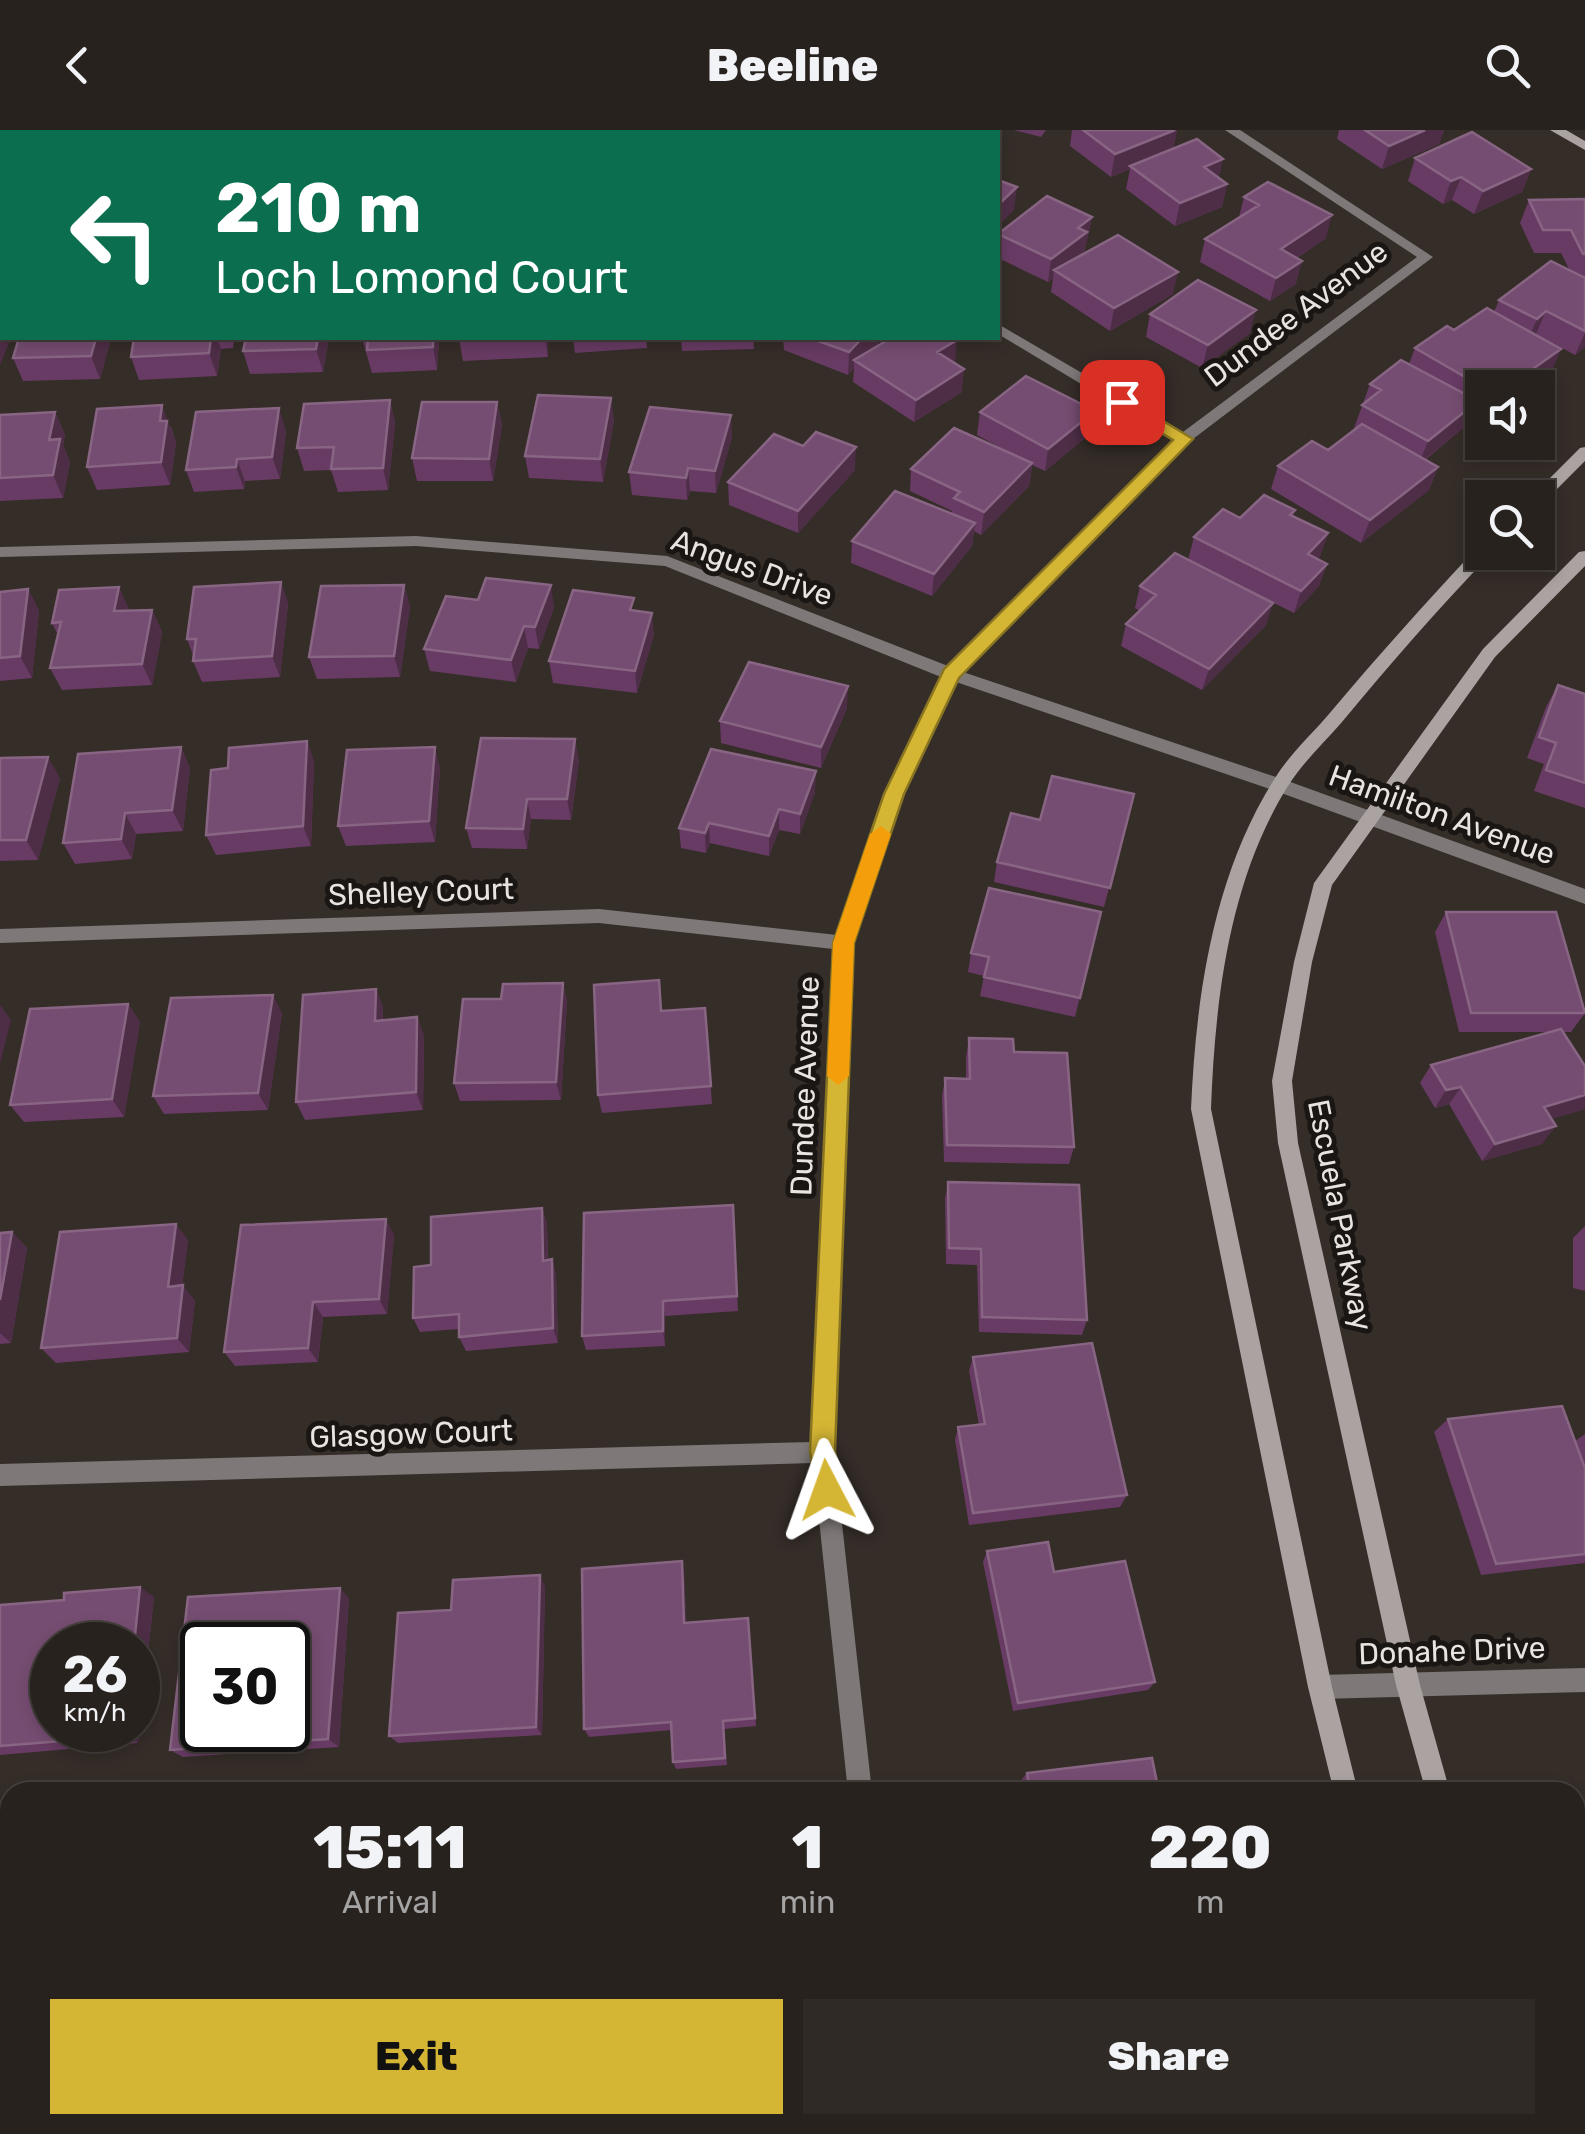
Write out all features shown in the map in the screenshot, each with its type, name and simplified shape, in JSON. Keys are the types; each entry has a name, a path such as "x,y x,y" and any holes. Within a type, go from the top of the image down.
{"street":[{"name":"Dundee Avenue","path":"859,1782 823,1452 844,943 894,794 951,674 1184,439 1426,257 1231,130"},
{"path":"1556,130 1585,146"},
{"path":"1000,329 1184,439"},
{"path":"1555,481 1585,452"},
{"name":"Angus Drive","path":"0,552 416,541 667,561 951,674 1280,784"},
{"name":"Escuela Parkway","path":"1435,1782 1408,1685 1288,1143 1282,1081 1303,962 1324,883 1489,652 1585,556"},
{"path":"1344,1782 1320,1687 1201,1109 1202,1047 1216,952 1244,864 1280,784 1419,618 1466,570"},
{"name":"Hamilton Avenue","path":"1280,784 1585,897"},
{"name":"Shelley Court","path":"0,936 599,916 844,943"},
{"name":"Glasgow Court","path":"0,1475 823,1452"},
{"name":"Donahe Drive","path":"1320,1687 1585,1680"}],"building":[{"path":"1083,130 1175,130 1115,154"},
{"path":"1365,130 1425,130 1389,146"},
{"path":"1472,132 1531,169 1483,191 1461,177 1451,181 1415,158"},
{"path":"1197,139 1223,159 1204,167 1227,184 1180,203 1130,166"},
{"path":"1000,181 1017,187 1000,203"},
{"path":"1268,182 1332,215 1281,249 1302,261 1276,278 1205,239 1259,205 1244,197"},
{"path":"1047,196 1092,217 1078,228 1087,232 1051,259 1000,232"},
{"path":"1585,199 1585,254 1571,230 1543,230 1529,200"},
{"path":"1118,235 1178,272 1114,308 1054,270"},
{"path":"1551,261 1585,278 1585,331 1546,311 1537,319 1499,300"},
{"path":"1198,280 1256,310 1208,345 1150,314"},
{"path":"1487,308 1561,349 1531,370 1465,370 1465,377 1415,348 1447,326 1454,330"},
{"path":"18,340 95,340 91,356 13,358"},
{"path":"134,340 211,340 209,353 131,357"},
{"path":"246,340 318,340 316,349 243,351"},
{"path":"368,340 433,340 433,347 367,350"},
{"path":"816,340 860,340 849,352"},
{"path":"888,340 957,340 937,352 964,369 916,400 854,360"},
{"path":"1401,360 1465,394 1465,411 1428,441 1362,405 1381,390 1370,384"},
{"path":"1026,376 1095,411 1048,449 980,412"},
{"path":"538,395 611,398 600,459 525,456"},
{"path":"390,400 383,468 331,469 334,447 297,448 304,404"},
{"path":"422,402 497,402 489,459 412,458"},
{"path":"162,405 160,421 167,421 161,462 87,467 97,409"},
{"path":"650,407 731,415 715,471 688,468 686,478 629,472"},
{"path":"279,408 272,457 237,459 236,467 186,470 196,412"},
{"path":"55,412 49,440 60,439 53,475 0,478 0,415"},
{"path":"1362,424 1438,467 1370,520 1278,466 1312,441 1328,450"},
{"path":"954,428 1032,463 984,512 954,498 960,492 911,469"},
{"path":"816,432 856,447 798,511 728,482 774,434 803,446"},
{"path":"895,491 975,523 934,574 852,541"},
{"path":"1264,495 1295,510 1290,515 1328,533 1308,554 1327,564 1301,591 1194,537 1223,509 1240,518"},
{"path":"1175,553 1273,603 1209,669 1126,624 1156,595 1140,586"},
{"path":"486,578 551,585 535,627 524,626 511,660 424,649 446,596 478,600"},
{"path":"281,582 272,656 193,661 196,639 187,639 194,587"},
{"path":"404,585 394,656 309,657 321,586"},
{"path":"119,587 114,611 152,610 142,664 50,668 61,622 52,623 59,590"},
{"path":"28,589 20,656 0,658 0,592"},
{"path":"573,590 634,598 630,610 652,613 635,671 549,661"},
{"path":"749,662 848,686 821,747 720,721"},
{"path":"1558,685 1585,694 1585,783 1546,770 1556,743 1539,737"},
{"path":"481,738 575,739 567,799 527,799 523,829 466,828"},
{"path":"307,741 303,826 206,835 211,770 228,768 229,748"},
{"path":"181,747 172,810 125,813 121,839 63,843 78,754"},
{"path":"435,747 429,821 338,826 347,750"},
{"path":"711,749 816,771 800,814 779,809 769,836 709,823 705,833 679,828"},
{"path":"48,757 26,840 0,840 0,758"},
{"path":"1052,776 1134,794 1110,888 997,862 1011,813 1040,820"},
{"path":"989,888 1101,912 1080,998 984,977 989,957 971,953"},
{"path":"1446,912 1556,912 1585,1013 1471,1013"},
{"path":"659,980 661,1011 705,1008 711,1086 598,1095 594,985"},
{"path":"563,983 556,1082 454,1083 463,999 501,999 503,984"},
{"path":"376,989 375,1021 417,1017 416,1092 296,1102 303,995"},
{"path":"273,995 258,1093 153,1096 171,998"},
{"path":"128,1004 112,1099 10,1105 30,1009"},
{"path":"1561,1029 1585,1066 1585,1095 1544,1107 1556,1126 1495,1144 1461,1087 1446,1090 1431,1065"},
{"path":"969,1038 1013,1039 1014,1052 1067,1053 1074,1147 947,1145 945,1078 970,1079"},
{"path":"948,1182 1079,1185 1087,1320 982,1317 981,1249 949,1248"},
{"path":"733,1205 737,1296 663,1301 663,1331 582,1336 584,1213"},
{"path":"542,1208 543,1261 552,1259 553,1328 459,1337 459,1314 413,1318 414,1267 431,1265 431,1217"},
{"path":"386,1219 379,1299 313,1302 308,1348 224,1352 241,1225"},
{"path":"176,1224 168,1287 183,1285 177,1338 41,1348 60,1232"},
{"path":"12,1232 0,1300 0,1233"},
{"path":"1092,1343 1127,1495 973,1513 958,1427 985,1424 973,1357"},
{"path":"1562,1406 1585,1468 1585,1554 1496,1564 1448,1419"},
{"path":"1048,1542 1054,1572 1125,1561 1155,1682 1018,1703 987,1551"},
{"path":"682,1561 684,1623 748,1618 755,1718 723,1721 725,1758 673,1762 671,1722 584,1729 582,1569"},
{"path":"540,1575 536,1727 389,1736 398,1613 451,1610 453,1580"},
{"path":"140,1587 136,1622 30,1622 30,1744 0,1746 0,1605 64,1600 64,1593"},
{"path":"340,1588 328,1739 310,1740 310,1622 185,1622 188,1597"},
{"path":"180,1665 180,1749 170,1750"},
{"path":"1152,1758 1157,1782 1028,1782 1027,1773"}],"slow traffic":[{"path":"838,1076 844,943 881,834"}],"route":[{"path":"827,1490 823,1452 844,943 894,794 951,674 1184,439 1122,402"}]}
